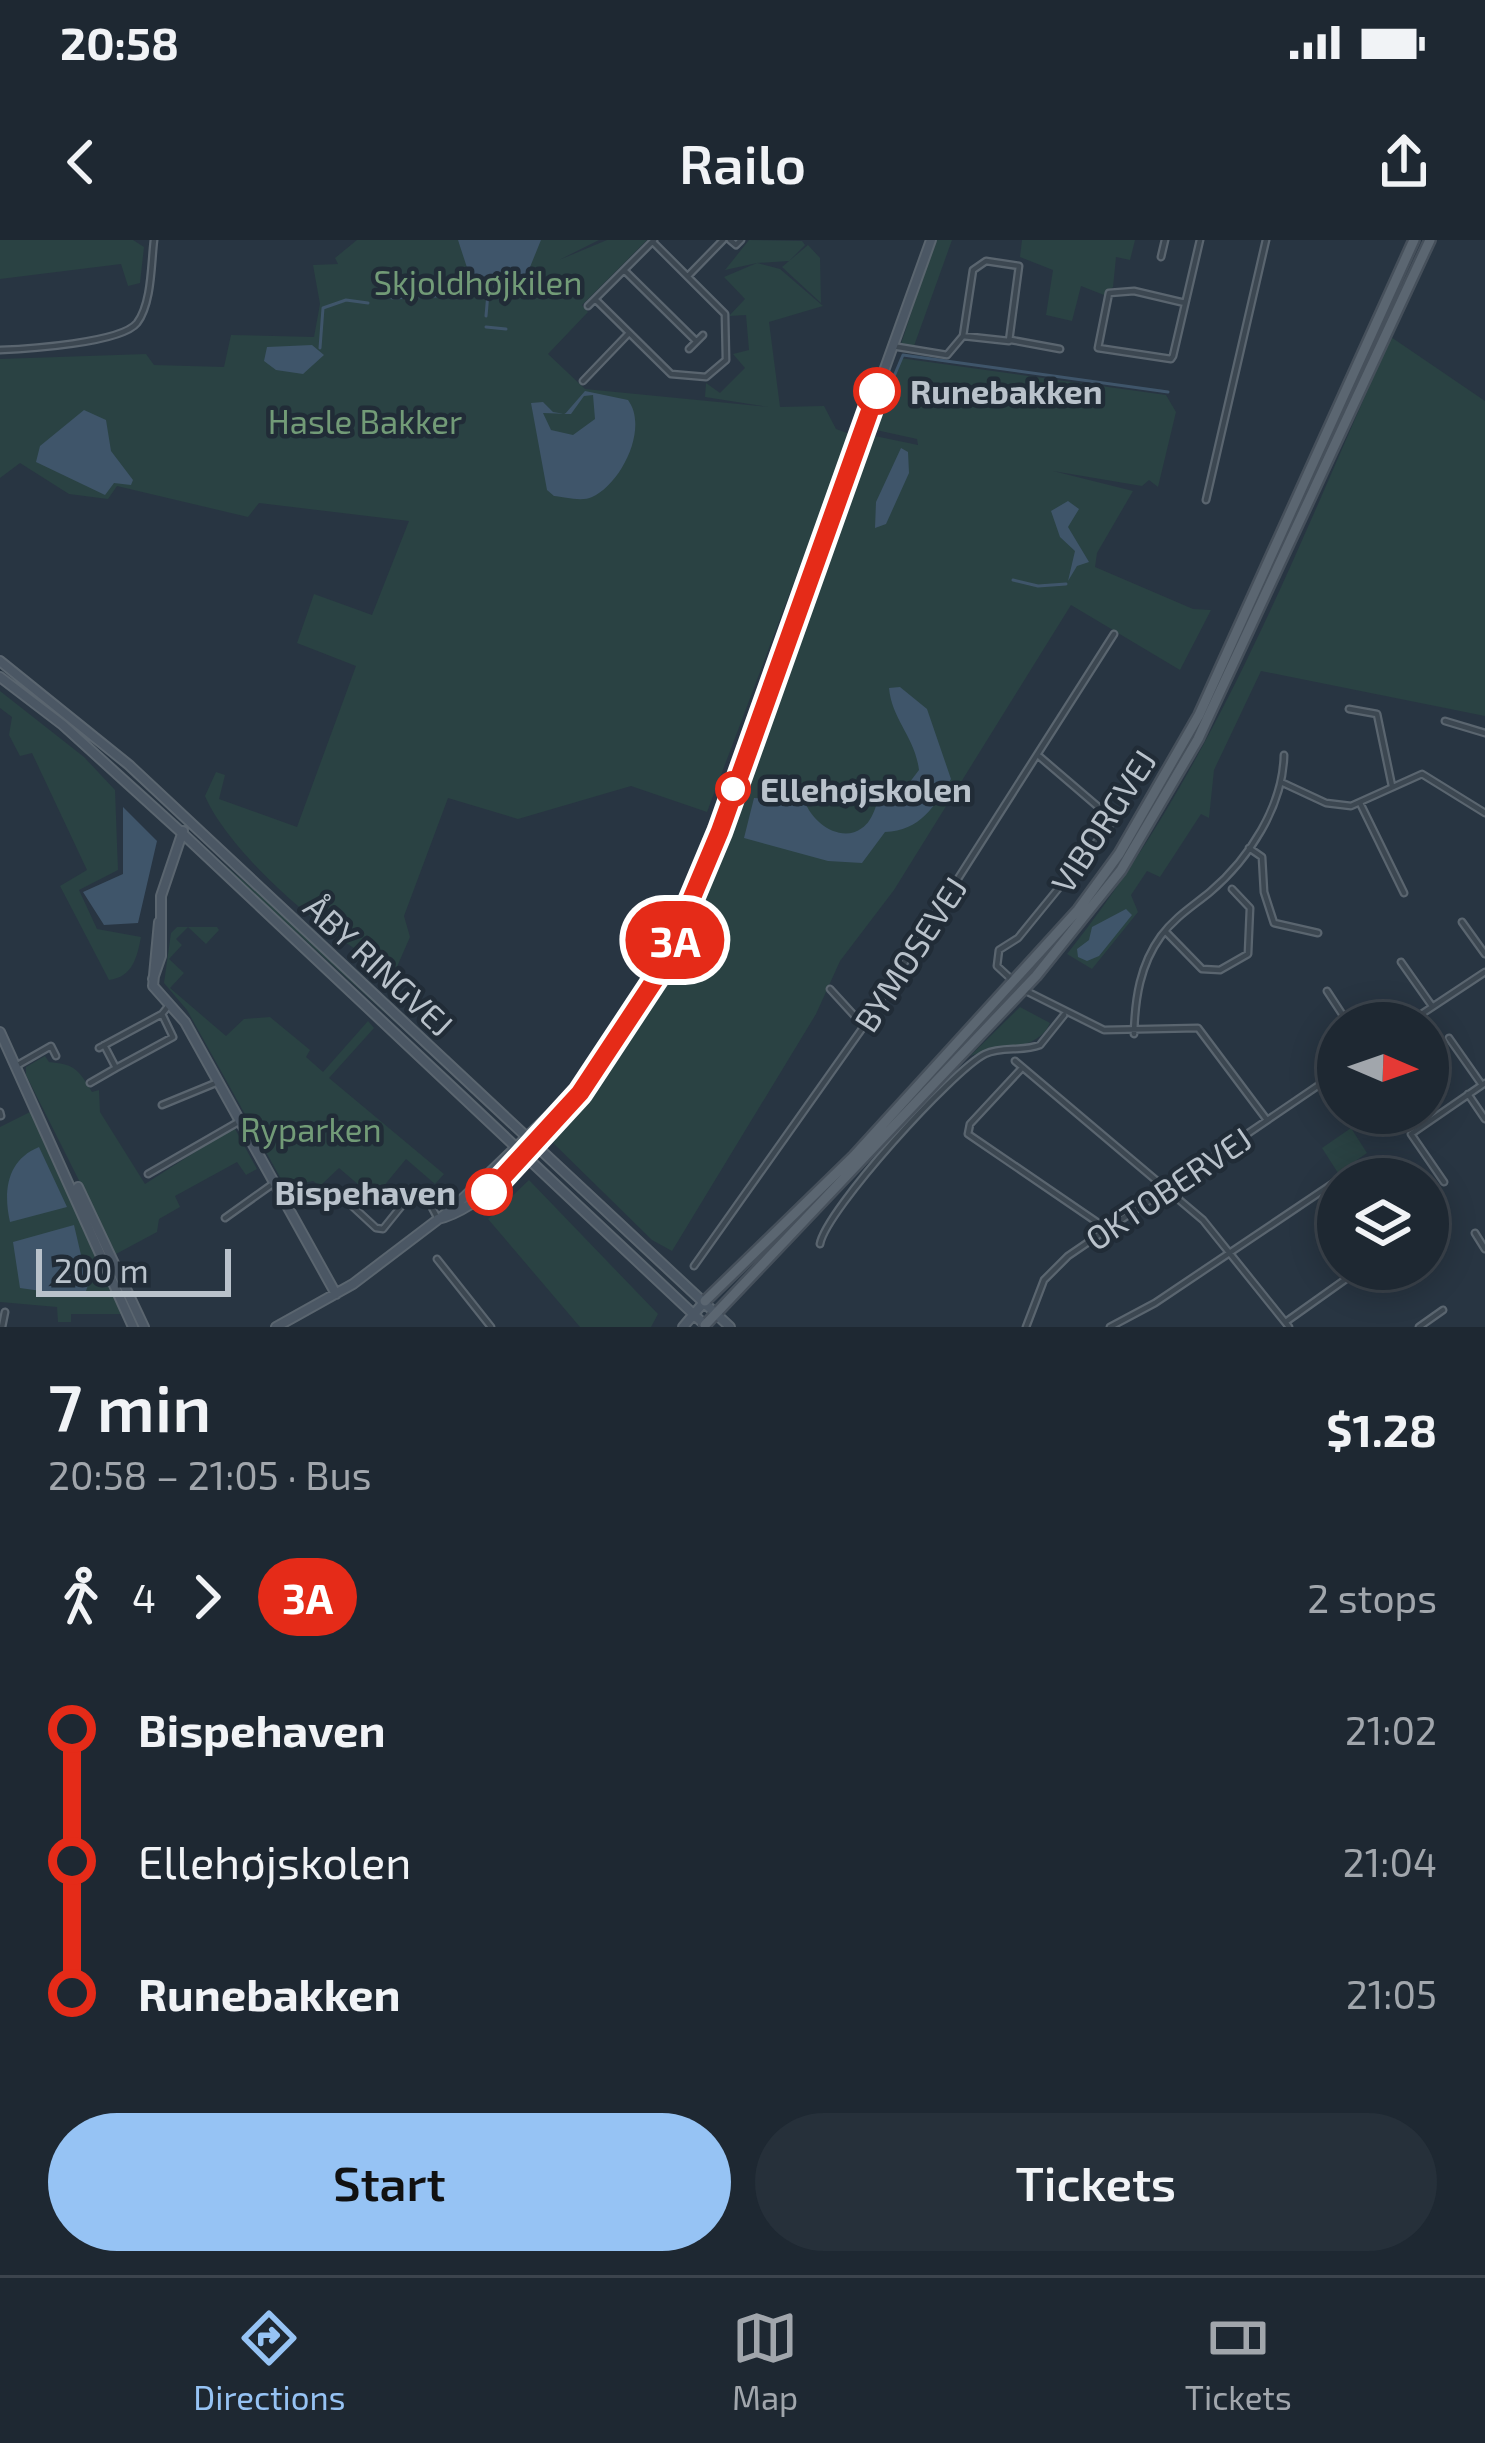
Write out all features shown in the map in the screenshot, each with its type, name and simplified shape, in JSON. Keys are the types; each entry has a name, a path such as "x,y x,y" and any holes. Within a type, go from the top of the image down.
{"main road":[{"name":"VIBORGVEJ","path":"705,1301 837,1175 1093,891 1172,768 1414,240"},
{"name":"VIBORGVEJ","path":"705,1326 1023,989 1121,870 1181,773 1430,240"}],"street":[{"path":"0,350 125,333 142,313 154,240"},
{"path":"688,276 727,240 736,245 741,240"},
{"path":"438,1219 462,1214 536,1143 623,1034 662,969 709,856 931,240"},
{"path":"1161,256 1165,240"},
{"path":"1185,303 1127,290 1109,293 1098,348 1171,359 1185,303 1200,240"},
{"path":"1206,500 1266,240"},
{"path":"588,306 595,298 654,241 726,316 728,356 710,374 671,374 595,298"},
{"path":"892,346 950,355 963,336 972,274 988,261 1017,264 1021,270 1011,340"},
{"path":"624,270 696,341"},
{"path":"583,381 629,333"},
{"path":"689,349 703,335"},
{"path":"963,336 1060,349"},
{"name":"BYMOSEVEJ","path":"694,1266 864,1025 1040,758 1114,634"},
{"name":"ÅBY RINGVEJ","path":"0,661 73,715 730,1327"},
{"name":"ÅBY RINGVEJ","path":"0,677 63,725 182,833 705,1326"},
{"path":"1349,709 1377,714 1392,786"},
{"path":"1445,721 1485,733"},
{"path":"1134,1034 1139,983 1165,931 1226,878 1249,848 1283,782 1284,755"},
{"path":"1040,758 1110,817 1112,824 1018,938 999,950 997,966 1064,1015 1104,1030 1134,1034 1202,1030 1268,1120"},
{"path":"1283,782 1333,805 1360,803 1422,774 1485,813"},
{"path":"1360,803 1404,893"},
{"path":"188,820 161,896 161,956 153,980 218,1082 336,1294"},
{"path":"1249,848 1261,855 1264,892 1274,923 1318,933"},
{"path":"1165,931 1202,969 1237,962 1248,954 1250,908 1232,889"},
{"path":"1462,922 1485,954"},
{"path":"1401,962 1429,1002"},
{"path":"1438,1002 1485,972"},
{"path":"830,989 864,1025"},
{"path":"1327,991 1334,1002"},
{"path":"116,1068 101,1046 162,1014 170,1004"},
{"path":"90,1083 173,1036 162,1014"},
{"path":"820,1244 865,1173 970,1065 993,1051 1040,1045 1064,1015"},
{"path":"0,1032 144,1327"},
{"path":"1449,1038 1483,1084 1449,1107"},
{"path":"16,1066 51,1046 56,1056"},
{"path":"1015,1061 1167,1188 1232,1253 1288,1324 1333,1290"},
{"path":"1022,1068 970,1124 968,1134 1107,1229"},
{"path":"276,1327 336,1294 438,1219 588,1078"},
{"path":"162,1106 218,1082"},
{"name":"OKTOBERVEJ","path":"1027,1327 1044,1280 1107,1229 1317,1086"},
{"path":"1468,1094 1485,1119"},
{"path":"148,1174 240,1121"},
{"path":"62,1159 133,1327"},
{"path":"225,1218 274,1183"},
{"path":"329,1192 335,1191 376,1228 383,1229 412,1193 428,1200 438,1219"},
{"path":"1110,1327 1232,1253 1317,1194"},
{"path":"1474,1233 1485,1249"},
{"path":"436,1259 491,1327"},
{"name":"VIBORGVEJ","path":"682,1327 705,1301"},
{"path":"1419,1327 1443,1310"},
{"path":"2,1327 5,1312"}],"green space":[{"path":"0,240 133,240 144,247 140,283 128,286 121,264 0,279"},
{"path":"357,240 599,240 559,260 607,240 647,240 582,305 588,312 548,354 585,389 769,407 705,397 706,383 720,393 745,368 733,354 749,350 746,315 729,316 745,299 724,277 757,263 780,269 823,306 769,322 780,407 824,406 836,429 850,434 707,812 631,786 518,819 448,798 404,916 410,937 396,969 345,942 287,897 237,844 205,796 216,772 225,775 219,799 297,827 356,666 297,643 314,594 372,615 409,521 259,503 248,517 117,486 108,499 69,494 20,463 0,478 0,359 146,354 154,365 224,367 231,335 314,337 320,304 313,265 338,264 335,258"},
{"path":"749,240 802,241 805,245 789,261 725,270"},
{"path":"935,240 952,240 914,346 901,344"},
{"path":"1022,240 1135,240 1130,260 1116,257 1113,287 1104,295 1081,286 1072,321 1046,315 1053,270 1020,257"},
{"path":"808,245 820,258 821,303 782,267"},
{"path":"1391,337 1485,401 1485,716 1261,671 1214,770 1209,818 1201,814 1160,877 1147,871 1131,895 1138,912 1092,969 1067,954 1119,883 1209,734 1285,577"},
{"path":"900,358 1166,395 1176,412 1158,487 1149,480 1142,486 1053,471 1133,491 1097,553 1095,567 1193,609 1211,610 1180,670 1071,605 894,890 840,961 816,1014 672,1251 652,1240 548,1138 634,1031 689,926 870,435 918,445 917,439 876,430"},
{"path":"0,691 84,757 115,790 118,870 79,890 97,929 141,937 132,965 117,978 109,980 60,886 87,870 32,753 20,756 9,735 12,717 0,708"},
{"path":"194,839 285,916 515,1131"},
{"name":"Ryparken","path":"177,927 188,927 176,939 182,945 169,959 184,973 170,988 226,1036 244,1019 270,1017 310,1050 306,1057 323,1072 368,1021 374,1028 329,1078 444,1174 435,1184 406,1159 378,1193 367,1192 339,1168 320,1186 313,1181 300,1184 304,1207 296,1206 187,1010 164,983 171,933"},
{"path":"188,927 217,927 219,930 206,944"},
{"path":"1020,1007 1050,1023 1044,1032 1026,1044 970,1056"},
{"path":"45,1056 49,1062 74,1069 92,1092 99,1090 100,1112 145,1184 234,1127 257,1169 246,1175 237,1162 175,1196 180,1207 159,1219 157,1232 116,1254 26,1075 26,1067"},
{"path":"32,1111 123,1314 71,1314 71,1322 58,1322 57,1307 0,1302 0,1127"},
{"path":"1342,1134 1355,1134 1367,1153 1360,1158 1328,1158 1322,1148"},
{"path":"529,1180 658,1314 651,1327 580,1327 488,1219"}],"water":[{"path":"458,240 541,240 528,272 497,294 473,286"},
{"path":"312,345 324,355 303,374 276,370 264,361 267,347"},
{"path":"585,391 628,400 634,412 633,440 622,468 603,490 588,498 554,496 547,490 531,403 543,402 563,414 543,413 551,430 573,435 595,419 593,395 584,396 571,414 565,414"},
{"path":"84,410 106,420 111,451 133,480 131,485 114,483 105,495 36,462 40,446"},
{"path":"901,448 908,452 909,473 886,524 875,528 876,502"},
{"path":"1068,501 1079,509 1068,527 1089,562 1077,566 1068,581 1075,551 1060,537 1051,511"},
{"path":"900,687 927,709 951,779 925,815 908,827 885,832 862,863 828,861 744,838 754,798 805,801 820,823 845,833 866,825 881,792 903,791 919,770 891,699 889,688"},
{"path":"123,807 157,841 138,923 104,925 83,892 123,874"},
{"path":"1126,909 1132,915 1099,956 1087,961 1078,957 1077,949 1089,940 1092,927"},
{"path":"39,1147 67,1207 10,1222 10,1178 20,1160"},
{"path":"74,1225 88,1285 84,1297 20,1288 13,1242"}],"waterway":[{"path":"392,298 458,295 473,286"},
{"path":"486,316 488,293"},
{"path":"320,348 323,308 346,300 368,303"},
{"path":"486,327 506,329"},
{"path":"873,426 903,355 1168,392"},
{"path":"1013,580 1038,586 1066,584"}],"bus line":[{"name":"3A","path":"489,1192 580,1093 662,969 720,831 877,391"}],"place":[{"name":"Runebakken","path":"877,391"},
{"name":"Ellehøjskolen","path":"733,789"},
{"name":"Bispehaven","path":"489,1192"}],"park label":[{"name":"Skjoldhøjkilen","path":"478,282"},
{"name":"Hasle Bakker","path":"365,421"}]}
